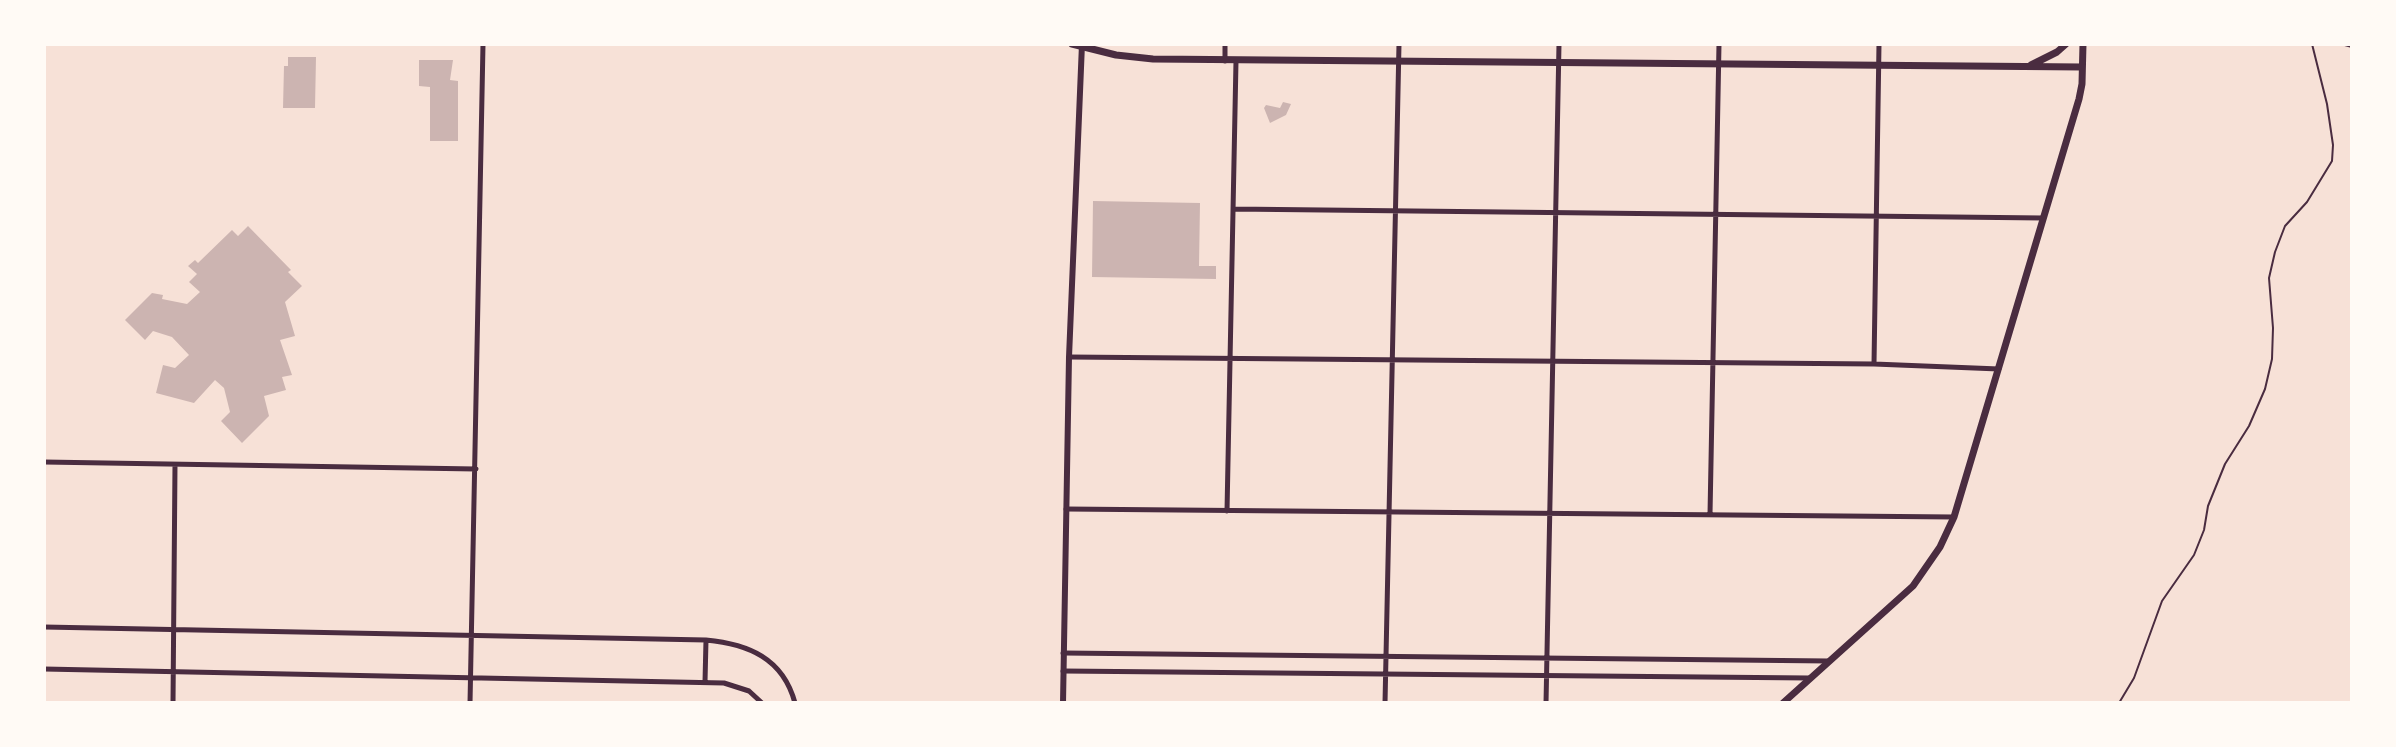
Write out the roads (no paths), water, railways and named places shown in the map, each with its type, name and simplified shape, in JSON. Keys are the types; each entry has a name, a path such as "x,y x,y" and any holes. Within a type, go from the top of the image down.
{"main road":[{"path":"1072,44 1116,55 1225,61 2082,67"},
{"path":"2028,67 2066,44"},
{"path":"1783,703 1913,586 1940,547 1954,517 2079,99 2083,44"}],"street":[{"path":"470,703 484,44"},
{"path":"1225,44 1225,61"},
{"path":"1385,703 1399,44"},
{"path":"1546,703 1559,44"},
{"path":"1710,514 1719,44"},
{"path":"1874,365 1879,44"},
{"path":"1063,703 1069,357 1082,45"},
{"path":"1227,511 1236,61"},
{"path":"1233,209 2043,218"},
{"path":"1069,357 1874,365 1998,369"},
{"path":"44,462 476,469"},
{"path":"173,703 174,465"},
{"path":"1066,509 1954,517"},
{"path":"44,626 731,642 760,654 781,673 795,703"},
{"path":"705,682 706,640"},
{"path":"1063,653 1829,661"},
{"path":"44,669 705,682 737,686 749,691 761,703"},
{"path":"1063,671 1809,678"}]}
